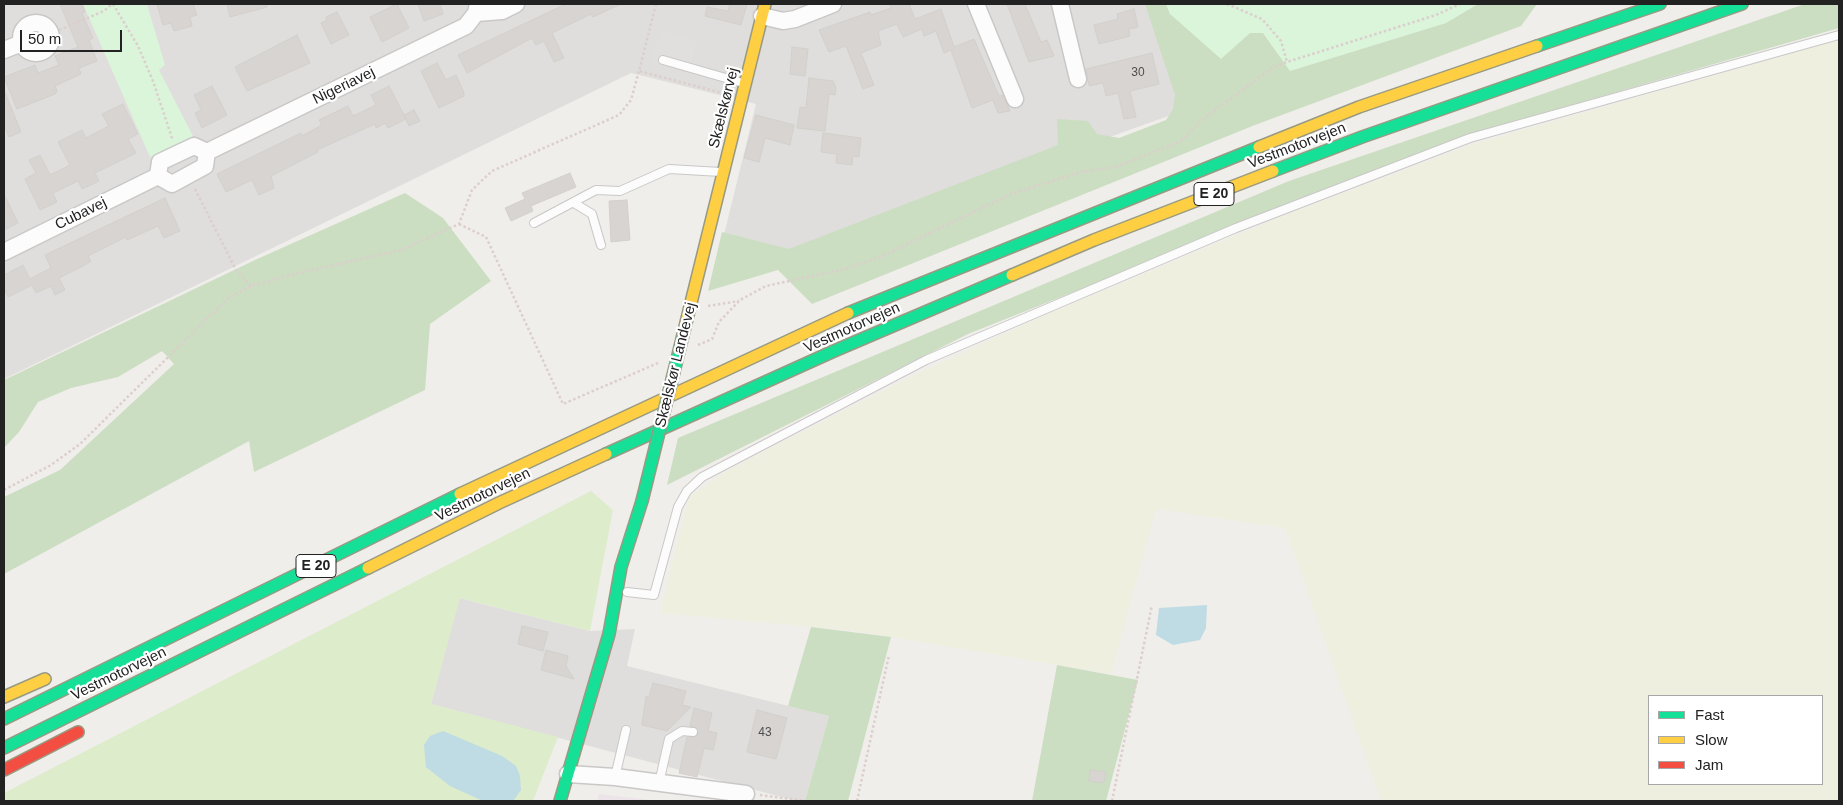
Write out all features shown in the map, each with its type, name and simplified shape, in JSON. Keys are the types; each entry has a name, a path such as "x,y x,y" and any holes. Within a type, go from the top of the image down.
{"main road":[{"name":"Vestmotorvejen","path":"4,719 330,559 825,322 1358,107 1660,4"},
{"name":"Vestmotorvejen","path":"4,748 544,483 834,351 1094,240 1362,137 1742,4"},
{"name":"Skælskørvej","path":"712,218 763,10"},
{"name":"Skælskør Landevej","path":"610,631 611,610 621,567 640,507 712,218"},
{"path":"387,572 484,522 544,483"},
{"name":"Skælskør Landevej","path":"560,801 610,631 627,592 638,539 640,507"},
{"path":"202,608 264,580 330,559"},
{"path":"4,697 58,673"},
{"path":"4,770 90,725"}],"street":[{"path":"477,8 502,10 516,4"},
{"path":"763,10 784,21 833,4"},
{"path":"976,4 1015,99"},
{"path":"1060,4 1078,79"},
{"name":"Nigeriavej","path":"207,152 466,26 477,8"},
{"path":"4,50 22,43 23,31 32,24 44,25 50,34"},
{"path":"194,146 207,152 205,166 172,184 158,176 160,162 177,153 194,146"},
{"name":"Cubavej","path":"4,252 158,176"},
{"path":"568,774 615,777 746,794"}],"lane":[{"path":"627,592 654,594 678,508 687,491 702,477 926,360 1236,228 1470,138 1839,35"},
{"path":"664,60 745,83"},
{"path":"534,223 596,190 620,191 669,169 723,172"},
{"path":"574,203 592,214 601,245"},
{"path":"615,777 626,730"},
{"path":"659,782 669,739 682,731 693,732"}],"path":[{"path":"50,34 104,11 112,4"},
{"path":"1227,4 1262,19 1281,41 1287,62"},
{"path":"691,305 719,306 740,300 766,286 845,268 880,257 1011,194 1081,172 1116,167 1181,142 1204,118 1261,76 1287,62 1436,15 1460,4"},
{"path":"4,490 51,466 80,444 229,297 251,286 294,274 401,250 459,224 472,190 492,171 619,115 630,100 639,71"},
{"path":"459,224 486,237 563,404 659,362"},
{"path":"694,347 712,339 719,322 740,300"},
{"path":"1112,801 1152,605"},
{"path":"857,801 889,655"},
{"path":"746,794 806,801"}],"shaded area":[{"path":"4,4 1536,4 1174,114 772,258 722,243 756,104 631,73 4,379"},
{"path":"660,31 697,40 689,72 652,62"},
{"path":"459,598 590,631 635,629 627,666 829,716 805,801 797,801 431,704"},
{"path":"599,794 659,801 597,801"}],"green space":[{"path":"83,4 147,4 165,65 159,70 193,136 150,157"},
{"path":"1145,4 1166,4 1170,14 1250,33 1263,33 1290,71 1446,23 1478,4 1537,4 1521,26 1255,125 812,304 778,270 708,291 722,232 789,249 1058,145 1057,119 1088,121 1097,134 1119,138 1166,120 1173,109 1175,95"},
{"path":"1166,4 1478,4 1446,23 1290,71 1263,33 1250,33 1221,59 1170,14"},
{"path":"1805,4 1839,4 1839,28 1471,134 968,334 667,485 678,438 1289,181"},
{"path":"1839,40 1839,801 1381,801 1285,528 1156,509 1111,674 856,631 660,613 690,496 732,468 916,374 1043,316 1270,221 1473,144"},
{"path":"405,193 443,218 491,281 430,324 425,390 254,472 249,441 4,574 4,497 60,470 174,364 162,351 118,377 71,388 38,402 19,432 4,448 4,380 255,260"},
{"path":"591,491 613,510 590,631 460,598 431,704 558,737 533,801 4,801 4,793"},
{"path":"811,627 891,637 848,801 805,801 829,716 788,706"},
{"path":"1057,665 1138,680 1106,801 1032,801"}],"water":[{"path":"1207,605 1206,628 1200,640 1173,645 1156,635 1159,608"},
{"path":"443,731 502,756 516,766 520,776 521,790 513,801 483,801 450,786 426,767 424,745 430,736"}],"building":[{"path":"60,4 82,4 85,12 82,13 93,38 89,40 97,61 79,68 81,74 55,86 57,91 55,94 17,109 4,77 35,65 38,73 59,65 55,56 78,47"},
{"path":"157,4 193,4 197,15 190,17 192,26 174,31 171,23 163,25"},
{"path":"227,4 267,4 267,7 230,17"},
{"path":"397,4 409,28 382,42 370,17"},
{"path":"418,4 440,4 443,14 424,21"},
{"path":"566,4 621,4 593,17 591,14 552,33 564,58 554,62 544,41 536,45 532,38 467,73 458,55"},
{"path":"730,4 747,4 741,25 705,16 707,7 728,11"},
{"path":"889,4 909,4 915,19 941,9 954,47 974,39 999,96 1003,95 1010,111 998,113 993,100 972,108 951,50 944,53 936,31 924,36 922,29 903,37 897,24 878,31 881,45 861,53 874,85 863,89 846,46 829,52 819,30 870,12 871,15 891,8"},
{"path":"1007,4 1025,4 1041,42 1047,40 1054,56 1029,62"},
{"path":"1134,9 1138,27 1129,29 1130,36 1099,44 1094,25 1118,19 1117,14"},
{"path":"337,12 349,35 331,44 321,23 327,20 326,17"},
{"path":"297,35 310,63 247,91 235,67"},
{"path":"792,47 808,49 805,76 790,74"},
{"path":"1152,53 1159,84 1130,91 1136,117 1124,119 1118,93 1106,96 1103,83 1089,86 1086,69"},
{"path":"437,63 446,80 456,75 464,93 464,96 439,108 421,71"},
{"path":"809,78 833,81 836,88 835,95 829,94 825,131 797,128 800,107 806,108"},
{"path":"212,86 227,115 202,128 195,113 201,110 194,95"},
{"path":"389,86 406,119 388,128 385,123 376,128 375,124 317,150 318,152 271,176 274,188 259,195 252,180 226,192 217,174 301,133 302,136 322,125 319,120 348,106 353,116 376,105 371,95"},
{"path":"4,90 21,132 9,137 4,125"},
{"path":"123,104 138,134 128,139 136,153 95,173 99,181 82,189 78,181 53,193 57,202 40,210 25,179 36,173 29,160 40,155 50,175 70,165 58,142 82,130 86,138 109,126 102,114"},
{"path":"414,110 420,121 409,126 404,115"},
{"path":"756,115 794,125 790,145 765,138 759,162 744,158"},
{"path":"823,133 861,138 859,157 853,156 852,165 836,163 837,154 821,152"},
{"path":"570,173 576,187 531,206 533,211 511,221 505,208 525,199 522,193"},
{"path":"4,194 18,223 4,230"},
{"path":"165,198 180,231 164,238 158,226 127,240 126,237 88,256 91,261 59,278 65,290 55,295 51,286 36,293 32,285 8,297 4,288 4,275 23,265 30,279 51,268 45,255"},
{"path":"627,200 630,240 611,242 609,201"},
{"path":"522,626 548,632 543,651 518,644"},
{"path":"546,650 568,656 566,666 574,679 541,670"},
{"path":"653,683 686,691 682,705 691,707 667,731 642,725 646,696 649,697"},
{"path":"694,708 712,713 708,731 717,733 713,750 704,748 697,777 679,773 687,737 695,737 698,733 697,728 690,726"},
{"path":"757,710 787,718 776,759 747,752"},
{"path":"1090,770 1106,772 1104,783 1089,781"}],"traffic: fast":[{"path":"1537,46 1660,4"},
{"path":"1273,171 1362,137 1742,4"},
{"path":"848,313 1259,147"},
{"path":"606,454 834,351 1012,275"},
{"path":"642,501 683,335"},
{"path":"4,719 460,494"},
{"path":"560,801 609,634 621,567 642,501"},
{"path":"4,748 368,568"}],"traffic: slow":[{"path":"683,335 765,4"},
{"path":"1259,147 1359,107 1537,46"},
{"path":"1012,275 1094,240 1273,171"},
{"path":"460,494 848,313"},
{"path":"368,568 499,503 606,454"},
{"path":"4,697 45,679"}],"traffic: jam":[{"path":"4,770 78,732"}]}
